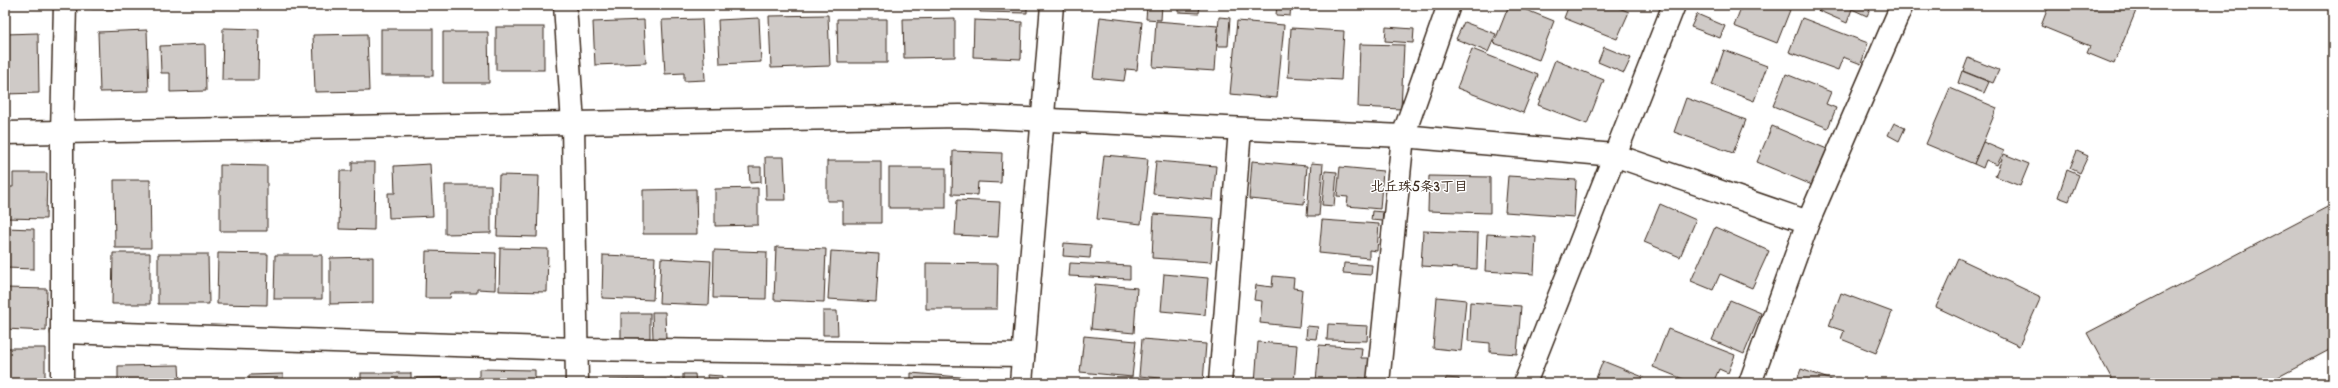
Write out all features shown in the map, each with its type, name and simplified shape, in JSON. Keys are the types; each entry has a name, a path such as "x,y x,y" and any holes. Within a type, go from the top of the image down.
{"street":[{"path":"62,383 62,133 65,5"},
{"path":"565,5 572,124 577,383"},
{"path":"1021,383 1052,5"},
{"path":"1378,383 1403,136 1449,5"},
{"path":"1525,383 1674,5"},
{"path":"1750,383 1808,222 1902,5"},
{"path":"5,133 960,116 1403,136 1614,155 1808,222"},
{"path":"1220,383 1240,129"},
{"path":"62,332 576,349 1023,355"}],"building":[{"path":"92,5 138,5 138,9 92,9"},
{"path":"499,5 539,5 539,8 499,7"},
{"path":"980,5 1027,5 1027,13 980,12"},
{"path":"1147,5 1162,5 1161,20 1146,19"},
{"path":"1178,5 1200,5 1199,13 1178,12"},
{"path":"1277,5 1291,5 1290,16 1276,15"},
{"path":"1509,5 1514,5 1554,21 1539,60 1494,43"},
{"path":"1569,5 1612,5 1629,12 1617,39 1564,18"},
{"path":"1742,5 1779,5 1790,10 1777,43 1734,26"},
{"path":"1806,5 1872,5 1867,16 1852,9 1847,23"},
{"path":"2049,5 2138,6 2114,64 2087,53 2090,46 2041,26"},
{"path":"1697,14 1725,26 1720,38 1691,27"},
{"path":"828,15 830,66 771,68 769,16"},
{"path":"1100,17 1142,22 1137,70 1126,69 1124,81 1093,78"},
{"path":"1219,17 1230,18 1228,46 1217,46"},
{"path":"759,18 761,62 720,64 718,20"},
{"path":"955,18 955,57 904,58 903,19"},
{"path":"1802,18 1868,43 1861,64 1843,57 1838,70 1789,52"},
{"path":"702,19 705,80 684,81 684,73 665,74 662,20"},
{"path":"837,19 887,19 887,63 838,63"},
{"path":"644,20 646,63 595,65 593,22"},
{"path":"974,20 1022,22 1021,59 973,57"},
{"path":"1156,21 1218,26 1215,71 1153,67"},
{"path":"1237,21 1284,25 1277,98 1230,94"},
{"path":"1464,22 1496,34 1488,52 1456,39"},
{"path":"496,27 544,27 544,70 496,70"},
{"path":"1386,27 1414,29 1413,43 1385,41"},
{"path":"223,28 259,29 258,80 222,80"},
{"path":"1291,28 1344,31 1341,80 1288,77"},
{"path":"381,29 433,29 433,76 381,76"},
{"path":"147,30 149,91 100,92 98,32"},
{"path":"443,32 488,32 489,83 443,83"},
{"path":"38,33 39,93 5,94 5,34"},
{"path":"367,34 369,91 315,92 313,35"},
{"path":"205,44 206,91 170,92 170,73 161,73 160,46"},
{"path":"1360,44 1404,45 1401,109 1358,107"},
{"path":"1604,47 1631,58 1624,73 1598,62"},
{"path":"1472,49 1538,75 1523,113 1457,88"},
{"path":"1724,50 1767,66 1754,101 1712,85"},
{"path":"1968,58 1999,70 1993,83 1963,71"},
{"path":"1555,60 1604,80 1587,124 1538,105"},
{"path":"1962,71 1989,82 1984,93 1958,83"},
{"path":"1786,74 1831,92 1826,104 1836,108 1828,128 1773,106"},
{"path":"1950,88 1997,108 1974,164 1926,144"},
{"path":"1686,98 1746,120 1733,153 1674,132"},
{"path":"1894,123 1905,128 1899,141 1888,135"},
{"path":"1772,126 1827,149 1812,185 1757,162"},
{"path":"1983,142 2004,151 1997,165 1986,160 1983,168 1974,164"},
{"path":"953,151 1002,153 1001,183 978,182 977,195 952,194"},
{"path":"2077,151 2088,156 2080,173 2070,168"},
{"path":"2004,154 2029,164 2020,186 1995,176"},
{"path":"1104,155 1148,159 1141,224 1097,219"},
{"path":"765,157 784,157 786,200 766,200"},
{"path":"827,161 881,161 881,223 843,223 843,201 827,201"},
{"path":"1156,161 1216,166 1213,200 1153,194"},
{"path":"1252,161 1307,166 1304,204 1249,199"},
{"path":"352,162 375,162 374,230 339,229 340,171 352,171"},
{"path":"1311,163 1323,164 1319,216 1307,216"},
{"path":"430,164 433,216 389,218 388,193 395,193 394,166"},
{"path":"220,165 267,166 267,231 220,231"},
{"path":"749,167 761,167 761,182 750,183"},
{"path":"1340,167 1383,171 1380,209 1347,206 1348,197 1337,196"},
{"path":"889,168 946,168 946,208 889,208"},
{"path":"2067,170 2079,175 2069,201 2058,197"},
{"path":"1325,171 1337,172 1334,206 1322,205"},
{"path":"13,173 47,173 46,219 5,218 5,187 13,187"},
{"path":"499,175 539,176 537,237 497,236"},
{"path":"1429,176 1490,177 1490,213 1428,211"},
{"path":"1508,176 1576,180 1574,217 1505,212"},
{"path":"114,180 150,180 151,248 115,248"},
{"path":"445,185 491,185 491,233 445,234"},
{"path":"758,188 758,225 715,226 715,189"},
{"path":"696,189 697,234 643,234 643,190"},
{"path":"957,200 1000,202 998,237 955,235"},
{"path":"1660,204 1696,220 1680,257 1644,242"},
{"path":"2333,204 2333,348 2267,383 2114,383 2087,333"},
{"path":"1372,211 1383,212 1382,221 1371,220"},
{"path":"1154,214 1214,218 1211,262 1152,258"},
{"path":"1322,220 1379,224 1377,251 1369,250 1369,258 1319,253"},
{"path":"1715,227 1769,251 1752,288 1720,274 1713,290 1691,281"},
{"path":"5,228 34,229 34,269 5,268"},
{"path":"1423,231 1478,233 1477,269 1421,266"},
{"path":"1487,234 1536,237 1534,274 1485,271"},
{"path":"1064,243 1091,245 1090,258 1063,256"},
{"path":"776,247 826,249 824,302 774,300"},
{"path":"500,248 548,249 547,292 499,291"},
{"path":"714,250 767,252 766,299 713,298"},
{"path":"426,251 496,253 495,290 477,289 477,293 451,293 450,298 425,298"},
{"path":"831,251 879,254 876,302 828,299"},
{"path":"113,253 150,253 150,304 112,304"},
{"path":"218,253 268,254 267,305 217,304"},
{"path":"158,254 208,254 209,304 158,304"},
{"path":"275,255 322,255 322,299 274,299"},
{"path":"603,255 655,257 653,300 602,298"},
{"path":"373,257 373,303 330,304 330,258"},
{"path":"661,258 711,261 709,305 659,303"},
{"path":"1958,258 2041,297 2019,346 1936,307"},
{"path":"926,263 998,264 997,309 926,309"},
{"path":"1070,263 1130,266 1130,279 1069,276"},
{"path":"1344,263 1372,265 1371,275 1343,273"},
{"path":"1164,274 1208,278 1205,315 1161,311"},
{"path":"1273,276 1294,278 1293,288 1302,289 1299,327 1260,323 1262,301 1254,300 1256,285 1272,287"},
{"path":"1095,284 1137,288 1134,333 1091,329"},
{"path":"5,288 47,289 46,331 5,329"},
{"path":"1841,293 1892,312 1876,353 1841,339 1844,331 1829,326"},
{"path":"1437,297 1466,300 1461,351 1433,348"},
{"path":"1730,300 1761,313 1744,354 1712,340"},
{"path":"1470,302 1521,306 1517,354 1490,352 1490,343 1468,341"},
{"path":"823,311 837,311 838,335 823,335"},
{"path":"652,312 665,312 666,339 653,339"},
{"path":"621,313 650,313 650,338 621,338"},
{"path":"1328,324 1368,326 1367,341 1327,340"},
{"path":"1307,326 1318,327 1316,339 1306,338"},
{"path":"1668,329 1735,355 1728,373 1719,369 1713,383 1693,383 1653,367"},
{"path":"1084,336 1136,341 1132,377 1080,372"},
{"path":"1142,339 1206,344 1203,382 1139,376"},
{"path":"1258,342 1297,345 1294,383 1255,383"},
{"path":"1319,345 1362,348 1361,358 1371,358 1369,379 1359,378 1359,383 1316,382"},
{"path":"5,348 45,348 45,383 5,383"},
{"path":"1603,361 1643,377 1641,383 1594,383"},
{"path":"179,365 180,383 118,383 118,366"},
{"path":"479,369 535,370 535,383 479,383"},
{"path":"1801,369 1837,382 1796,383"},
{"path":"361,373 411,373 411,383 361,383"},
{"path":"911,373 972,378 971,383 911,383"},
{"path":"283,374 283,383 249,383 249,375"},
{"path":"683,374 695,374 696,383 683,383"},
{"path":"707,375 722,376 722,383 708,383"},
{"path":"463,377 463,383 416,383 416,378"},
{"path":"1446,378 1459,379 1459,383 1445,383"},
{"path":"680,379 680,383 609,383 609,380"}],"district":[{"name":"北丘珠5条3丁目","path":"1419,187"}]}
